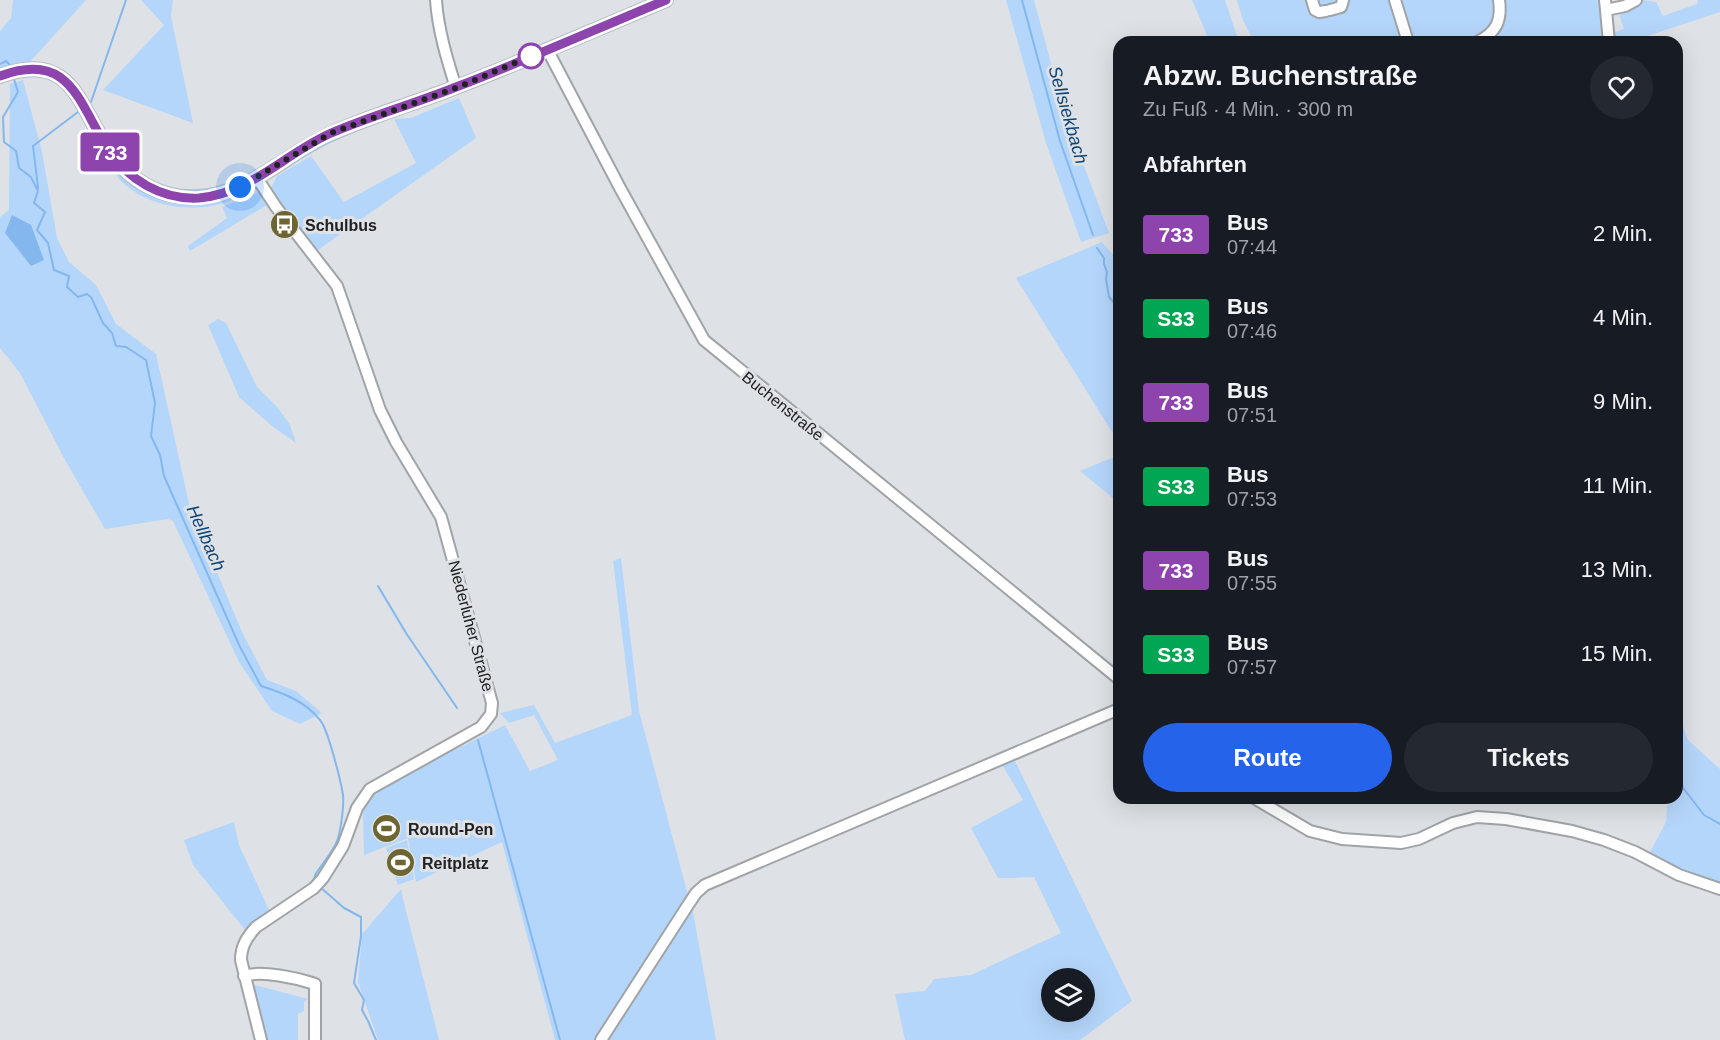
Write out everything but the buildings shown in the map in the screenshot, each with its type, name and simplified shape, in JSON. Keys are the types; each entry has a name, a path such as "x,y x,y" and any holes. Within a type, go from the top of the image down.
{"main road":[{"path":"10,73 34,69 50,72 71,86 89,113 106,147 116,160 140,182 169,195 200,198 229,191 257,178 331,133 456,88 666,0"}],"street":[{"path":"436,0 439,27 456,88"},
{"path":"1312,0 1318,12 1341,7 1343,0"},
{"path":"1395,0 1406,36"},
{"path":"1488,36 1496,29 1500,12 1499,0"},
{"path":"1609,36 1606,5 1625,6 1636,0"},
{"name":"Buchenstraße","path":"547,49 691,320 704,340 1113,674"},
{"name":"Niederluher Straße","path":"257,178 276,207 337,286 380,410 396,442 441,517 492,703 491,714 481,727 380,782 364,795 343,846 323,878 314,888 256,927 250,934 241,954 244,976 261,1040"},
{"path":"601,1040 688,904 705,885 1113,712"},
{"path":"1264,804 1310,831 1342,838 1411,842 1453,822 1477,816 1572,831 1635,852 1678,875 1720,889"},
{"path":"244,976 251,974 284,977 315,984 315,1040"}],"shaded area":[{"path":"13,0 86,0 29,63 0,72 0,31 11,18"},
{"path":"141,0 173,0 171,16 193,123 103,90 164,25"},
{"path":"1006,0 1034,0 1065,115 1109,233 1081,242 1046,143"},
{"path":"1192,0 1225,0 1237,36 1207,36"},
{"path":"1237,0 1603,0 1605,36 1251,36"},
{"path":"1643,0 1656,2 1663,16 1697,4 1698,0 1720,0 1720,12 1647,36 1610,36 1610,34 1624,29 1619,14 1637,6"},
{"path":"23,80 42,152 57,238 69,262 96,285 116,324 156,354 190,508 242,632 267,680 296,691 322,713 300,724 272,711 239,662 173,521 168,519 105,529 65,460 20,373 0,348 0,217 9,210 10,84"},
{"path":"459,98 476,138 318,250 313,248 285,216 271,188 277,176 311,156 344,202 416,163 394,119 411,118"},
{"path":"109,164 146,193 167,201 255,190 217,205 187,207 164,204 132,190 119,179"},
{"path":"260,192 267,205 190,251 188,246 227,218 222,207"},
{"path":"12,215 31,225 44,260 31,266 5,233"},
{"path":"1102,242 1113,255 1113,433 1016,278"},
{"path":"218,319 226,323 257,387 278,408 290,425 296,443 272,426 239,397 208,325"},
{"path":"1113,457 1113,498 1080,471"},
{"path":"621,558 639,711 689,899 596,1040 555,1040 502,842 416,882 408,838 364,855 363,811 374,794 428,763 505,725 530,771 558,760 534,715 509,723 500,713 534,705 555,743 632,715 613,561"},
{"path":"1683,726 1688,740 1720,769 1720,883 1648,856 1666,822 1667,806 1683,804"},
{"path":"1014,759 1132,1001 1080,1040 905,1040 895,994 925,991 934,979 971,975 1061,933 1034,877 998,878 971,828 1023,800 1001,763"},
{"path":"234,822 239,845 270,912 246,931 193,865 184,840"},
{"name":"Reitplatz","path":"407,840 414,879 398,885 386,848"},
{"path":"401,889 439,1040 378,1040 358,982 362,934"},
{"path":"692,907 716,1040 605,1040"},
{"path":"251,984 308,999 304,1002 304,1011 298,1014 298,1040 265,1040"}],"waterway":[{"path":"91,102 126,0"},
{"name":"Sellsiekbach","path":"1022,0 1060,141 1093,235"},
{"name":"Hellbach","path":"0,64 6,61 12,67"},
{"name":"Hellbach","path":"14,79 18,92 3,117 4,142 16,151 19,168 31,177 38,191 34,203 45,212 37,230 48,243 54,270 69,276 67,287 78,297 87,294 91,297 103,323 112,333 116,346 126,347 146,360 155,403 151,436 160,455 164,476 240,647 261,686 285,695 308,708 320,720 327,734 342,788 343,811 337,841 315,875 314,881"},
{"path":"38,188 33,146 78,112"},
{"name":"Sellsiekbach","path":"1097,248 1104,258 1109,297 1113,302"},
{"path":"378,586 406,633 457,708"},
{"path":"478,740 560,1040"},
{"name":"Sellsiekbach","path":"1683,788 1704,815 1720,824"},
{"name":"Hellbach","path":"320,887 344,908 361,917 361,936 354,983 364,1000 362,1010 376,1040"}],"bus line":[{"name":"733","path":"0,76 26,69 42,70 57,75 76,92 106,147 123,168 140,182 158,192 200,198 240,187 331,133 456,88 666,0"}],"place":[{"name":"Schulbus","path":"284,225"},
{"name":"Round-Pen","path":"387,829"},
{"name":"Reitplatz","path":"401,863"}],"route":[{"path":"240,187 331,133 456,88 531,56"}]}
